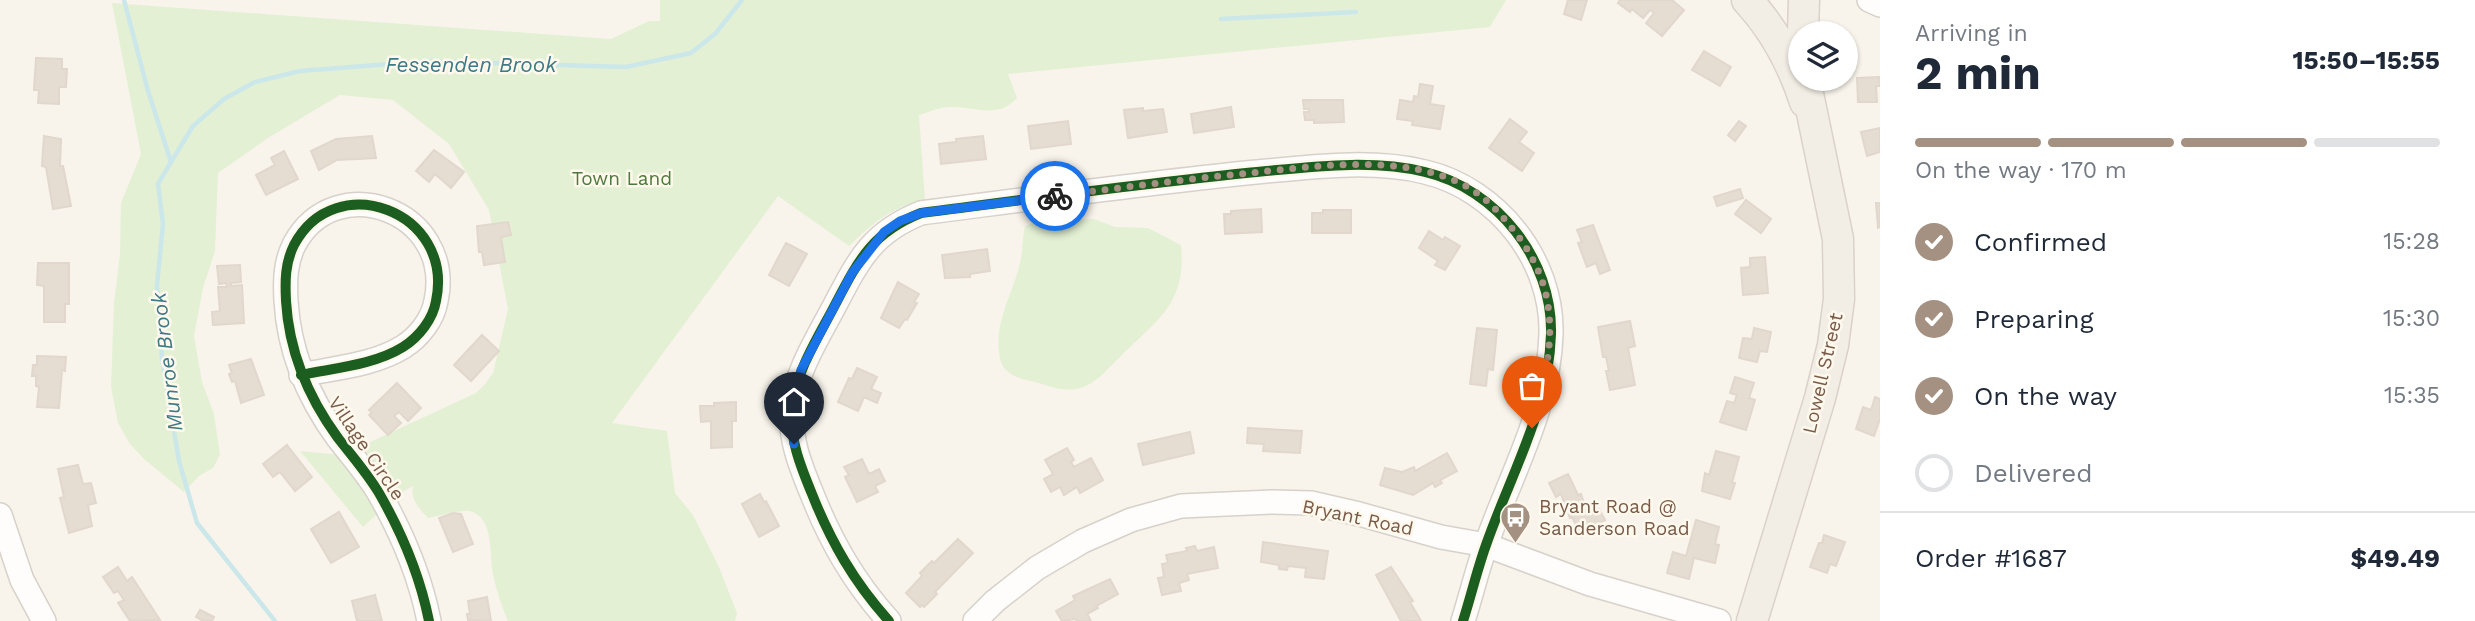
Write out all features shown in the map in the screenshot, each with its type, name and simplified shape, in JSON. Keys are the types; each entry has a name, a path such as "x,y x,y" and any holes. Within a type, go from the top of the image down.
{"main road":[{"path":"1747,0 1769,27 1793,70 1823,162"},
{"path":"1803,21 1804,0"},
{"name":"Lowell Street","path":"1752,621 1820,398 1833,345 1839,299 1838,239 1808,91"}],"street":[{"path":"1868,0 1880,5"},
{"path":"889,621 853,577 827,531 796,454 792,427 792,407 801,370 861,259 884,232 900,221 934,211 1196,178 1378,165 1434,174 1469,188 1502,215 1534,261 1549,306 1551,332 1547,369 1532,428 1486,545 1463,621"},
{"name":"Village Circle","path":"301,375 391,353 418,335 428,321 437,298 438,272 427,240 416,226 402,216 369,205 352,205 335,209 307,228 296,241 289,256 285,287 287,321 301,375 316,404 391,515 414,567 429,621"},
{"name":"Bryant Road","path":"975,621 995,601 1037,568 1083,541 1131,520 1181,506 1232,503 1311,503 1359,514 1441,537 1486,545 1590,584 1719,621"},
{"path":"0,515 22,579 44,621"}],"green space":[{"name":"Town Land","path":"660,0 1506,0 1490,27 1008,74 1017,98 1002,108 987,110 948,107 919,115 925,200 893,211 874,223 849,246 778,196 612,423 667,431 675,493 693,515 719,567 737,613 735,621 508,621 494,580 487,529 478,515 466,511 428,518 414,499 413,486 399,494 363,527 300,451 342,455 476,393 493,373 508,309 489,210 449,144 393,100 340,95 268,138 218,173 215,251 203,288 194,336 202,382 214,414 220,455 213,468 199,476 184,492 130,444 118,423 111,387 114,303 120,254 121,203 141,154 112,3 611,39 649,21 660,21"},
{"path":"1094,219 1115,227 1148,228 1181,245 1182,265 1174,297 1157,321 1103,374 1088,385 1063,389 1013,375 1001,362 999,336 1020,263 1025,226 1036,222"}],"building":[{"path":"1568,0 1587,0 1581,20 1564,14"},
{"path":"1620,0 1672,0 1684,10 1662,36 1646,23 1654,13 1650,10 1643,18 1618,3"},
{"path":"1704,51 1731,67 1720,86 1692,70"},
{"path":"36,58 62,59 62,69 67,69 66,87 59,87 59,104 38,103 39,90 34,90"},
{"path":"1880,77 1880,86 1876,86 1877,102 1858,102 1858,78"},
{"path":"1420,84 1433,86 1430,104 1444,106 1440,129 1412,125 1413,121 1397,119 1400,100 1413,102 1414,96 1418,97"},
{"path":"1303,100 1343,100 1344,122 1314,123 1314,120 1305,120 1304,112 1309,112 1309,109 1304,109"},
{"path":"1231,107 1234,127 1194,133 1191,114"},
{"path":"1143,108 1143,111 1163,109 1167,132 1128,138 1124,110"},
{"path":"1510,119 1527,132 1519,142 1534,153 1522,171 1489,148"},
{"path":"1068,121 1071,144 1031,149 1028,126"},
{"path":"1739,121 1746,126 1735,141 1728,135"},
{"path":"1880,128 1880,152 1867,156 1861,132"},
{"path":"44,136 61,139 60,166 63,166 71,206 53,209 46,167 42,166"},
{"path":"372,136 376,158 337,160 319,170 311,151 336,139"},
{"path":"983,136 986,159 941,164 939,144"},
{"path":"434,150 464,172 451,188 435,174 429,182 416,171"},
{"path":"284,151 298,179 266,195 256,175 275,165 271,158"},
{"path":"1740,189 1743,198 1717,206 1714,197"},
{"path":"1746,200 1771,219 1761,233 1735,214"},
{"path":"1876,203 1880,203 1878,228"},
{"path":"1261,209 1262,232 1225,234 1224,214"},
{"path":"1323,210 1351,210 1351,233 1312,233 1312,213 1323,213"},
{"path":"508,222 511,235 501,237 505,262 484,265 482,252 479,252 477,226"},
{"path":"1593,225 1610,270 1600,274 1596,263 1587,267 1578,243 1582,242 1577,230"},
{"path":"1429,231 1460,246 1445,270 1435,265 1438,261 1419,248"},
{"path":"786,243 807,254 789,286 769,275"},
{"path":"987,249 990,271 970,274 970,277 945,278 942,255"},
{"path":"1765,257 1768,293 1743,295 1741,268 1750,267 1750,258"},
{"path":"38,263 69,263 69,304 65,304 65,322 44,322 44,286 37,285"},
{"path":"240,265 241,282 231,283 231,286 242,285 244,323 213,325 212,312 220,311 218,287 227,287 226,283 219,284 217,266"},
{"path":"898,282 919,294 907,320 905,319 899,328 881,318"},
{"path":"1630,321 1635,346 1628,348 1635,385 1610,390 1606,371 1609,371 1606,357 1603,357 1598,327"},
{"path":"1477,328 1497,330 1493,370 1488,369 1486,386 1470,384"},
{"path":"1754,328 1771,332 1767,352 1760,351 1757,362 1739,358 1743,338 1752,339"},
{"path":"482,335 499,351 471,381 454,365"},
{"path":"37,356 66,357 65,371 62,370 59,408 37,407 39,387 36,386 36,376 32,376 33,365 37,365"},
{"path":"251,359 264,395 241,403 235,381 232,382 229,374 232,373 229,365"},
{"path":"857,368 877,377 871,389 881,393 877,403 864,397 858,411 838,402 849,378 852,379"},
{"path":"1735,377 1754,383 1749,398 1755,400 1746,430 1720,422 1727,401 1734,403 1737,395 1730,393"},
{"path":"397,383 421,408 408,421 399,412 394,416 401,423 388,435 369,415 372,413 369,410"},
{"path":"1875,397 1880,399 1880,419 1874,436 1856,429 1863,407 1871,410"},
{"path":"736,402 736,421 732,421 732,447 711,448 711,421 701,422 700,406"},
{"path":"1248,428 1302,431 1300,453 1263,451 1264,444 1247,443"},
{"path":"1190,432 1194,453 1143,465 1138,444"},
{"path":"287,445 312,477 295,491 280,472 273,477 263,464"},
{"path":"1067,448 1074,460 1071,462 1074,467 1091,458 1103,480 1080,493 1077,487 1064,495 1060,487 1051,492 1044,479 1053,474 1045,460"},
{"path":"1716,451 1739,457 1730,499 1702,491 1705,473 1709,475"},
{"path":"1447,453 1457,471 1440,480 1442,483 1435,487 1433,483 1413,495 1380,485 1385,468 1402,472 1414,467 1415,471"},
{"path":"862,459 869,474 879,469 885,481 875,486 878,492 857,502 845,477 849,475 844,467"},
{"path":"78,465 83,484 91,483 96,503 88,505 92,526 69,533 60,498 64,497 58,469"},
{"path":"1568,474 1578,495 1581,494 1588,515 1599,509 1605,520 1595,525 1598,529 1582,537 1572,517 1570,518 1561,494 1556,497 1549,483"},
{"path":"760,494 779,526 759,537 742,504"},
{"path":"339,512 359,547 331,563 311,529"},
{"path":"453,513 461,514 473,544 453,552 439,518"},
{"path":"1696,520 1719,527 1715,563 1694,558 1689,579 1667,573 1673,552 1686,556"},
{"path":"1824,535 1845,542 1836,566 1830,564 1827,573 1810,567"},
{"path":"958,539 973,553 935,592 937,594 924,607 920,607 906,593 922,576 920,573"},
{"path":"1263,542 1328,551 1324,579 1305,577 1306,568 1288,566 1287,570 1279,569 1279,565 1261,562"},
{"path":"1195,546 1197,551 1214,547 1218,568 1187,574 1189,580 1179,583 1181,591 1162,595 1158,578 1164,577 1162,564 1168,563 1166,555 1187,551 1186,548"},
{"path":"118,567 127,581 132,577 160,620 130,621 118,603 124,600 118,591 114,593 103,577"},
{"path":"1391,567 1413,601 1410,602 1421,621 1401,621 1376,575"},
{"path":"1110,579 1118,594 1087,614 1091,621 1062,621 1056,611 1075,600 1073,596"},
{"path":"375,595 382,621 357,621 352,601"},
{"path":"487,597 491,621 468,620 468,601"},
{"path":"200,610 214,617 212,621 203,621 196,617"}],"waterway":[{"name":"Munroe Brook","path":"124,0 148,91 171,162 158,184 163,224 157,285 162,359 179,461 197,523 275,621"},
{"name":"Fessenden Brook","path":"171,162 193,126 224,99 255,82 300,71 429,61 626,67 691,53 715,34 742,0"},
{"path":"1221,19 1356,12"}],"cycle path":[{"path":"889,621 854,576 827,529 800,462 792,418 795,392 810,353 852,273 879,238 921,213 1205,177 1359,165 1425,172 1451,181 1475,194 1497,211 1516,232 1531,255 1549,306 1549,362 1536,416 1486,545 1463,621"},
{"path":"301,375 314,373 354,365 392,353 403,347 424,327 436,301 437,270 428,243 410,223 388,210 362,205 336,208 313,221 291,252 286,272 286,301 291,338 296,356 302,373 309,390 327,422 370,478 387,508 415,571 429,621"}],"way so far":[{"path":"1055,196 1196,178 1378,165 1425,172 1460,183 1494,207 1509,224 1523,242 1543,282 1549,306 1551,332 1545,381 1532,428"}],"place":[{"name":"Bryant Road @ Sanderson Road","path":"1516,544"}],"route":[{"path":"794,444 792,407 801,370 852,273 884,232 900,221 921,213 1055,196"}]}
